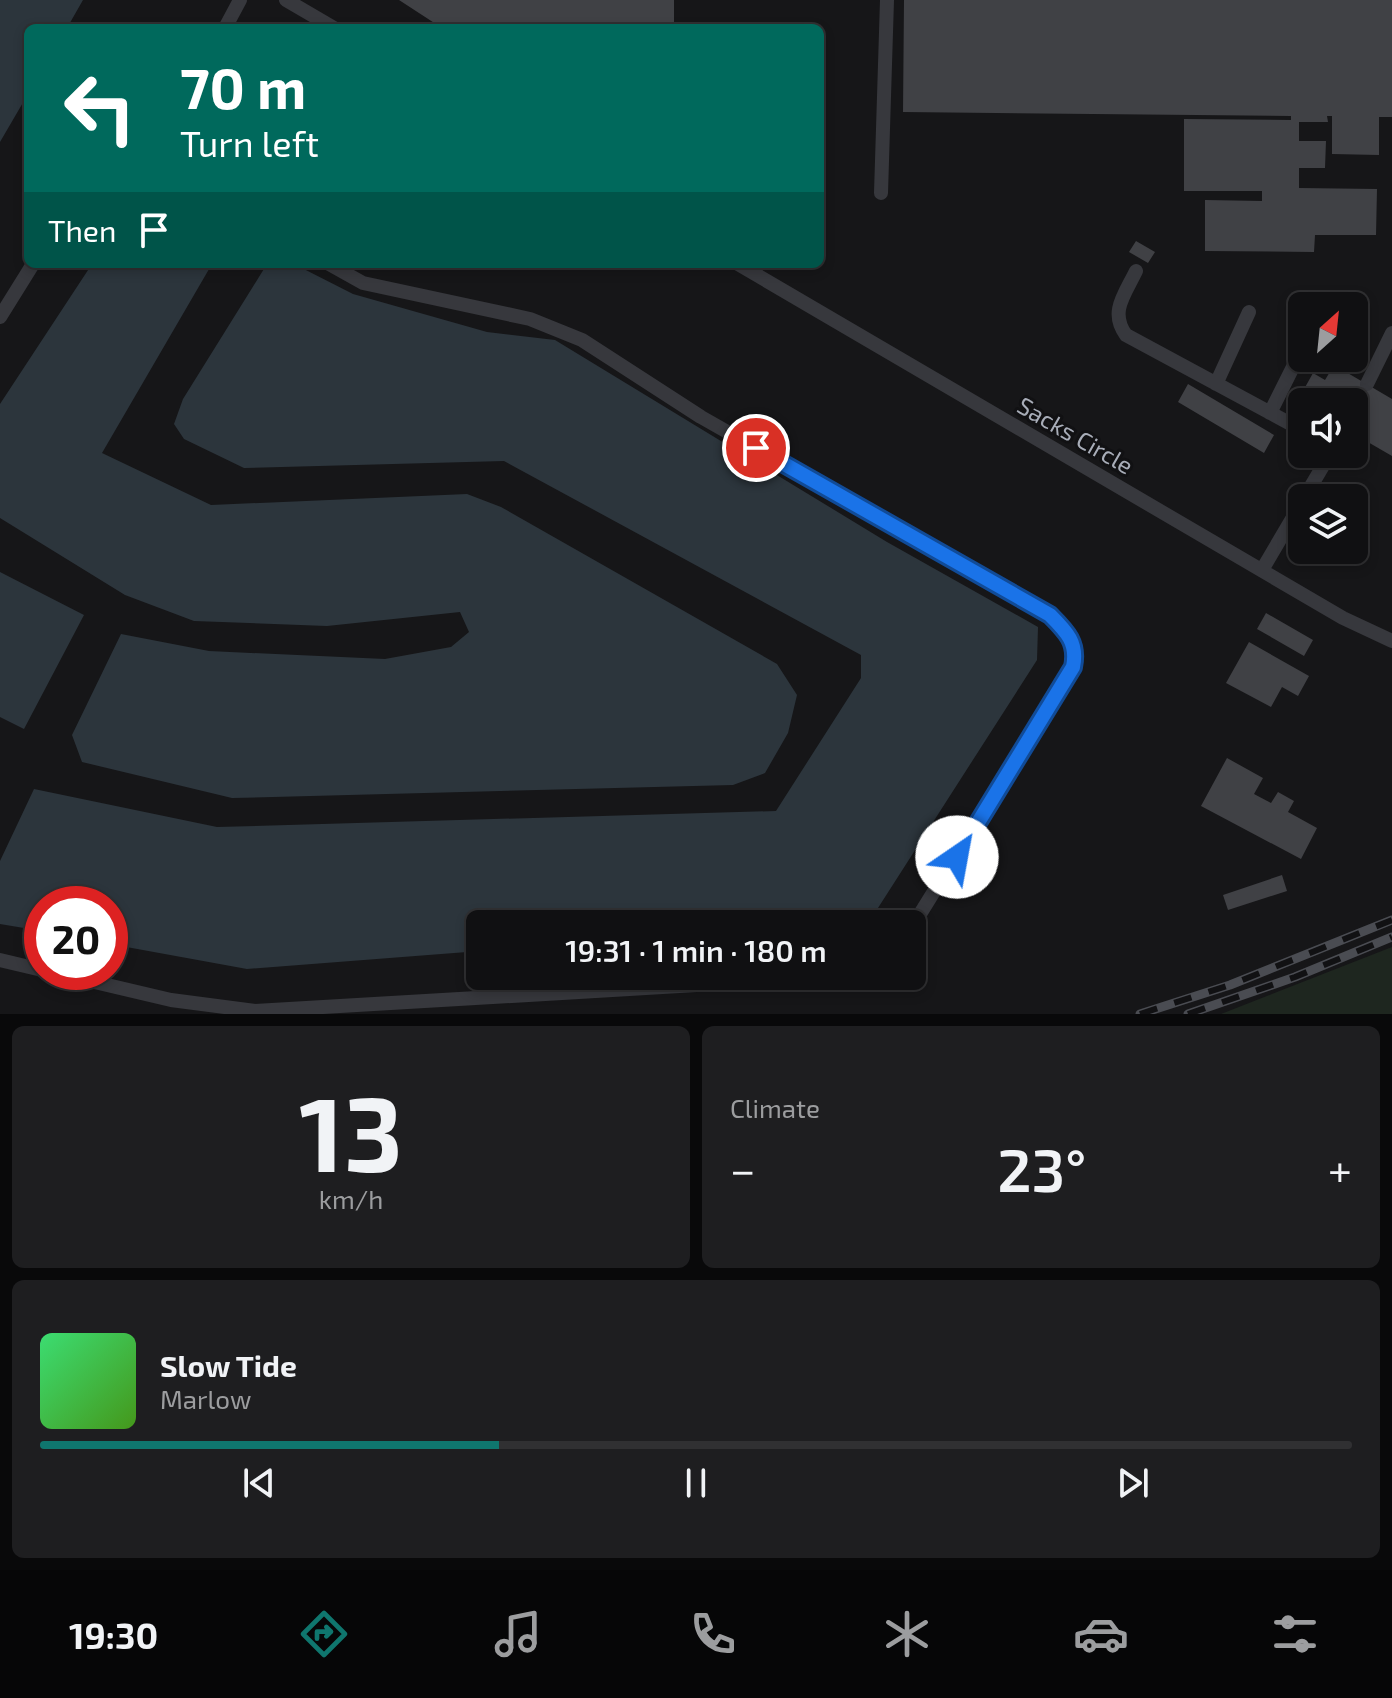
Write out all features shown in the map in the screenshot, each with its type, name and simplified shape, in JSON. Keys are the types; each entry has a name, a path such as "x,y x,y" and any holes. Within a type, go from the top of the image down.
{"lane":[{"path":"227,24 240,0"},
{"path":"286,0 327,24"},
{"path":"881,193 887,0"},
{"path":"0,317 31,268"},
{"path":"336,268 363,283 530,319 582,340 701,417 1050,615 1067,632 1076,650 1073,667 923,910"},
{"name":"Sacks Circle","path":"745,268 1343,618 1392,641"},
{"path":"1136,271 1116,311 1118,323 1126,335 1288,423"},
{"path":"1216,384 1249,312"},
{"path":"1367,384 1392,333"},
{"path":"1270,413 1290,372"},
{"path":"1262,570 1288,526"},
{"path":"0,960 24,966"},
{"path":"128,990 171,1000 255,1011 613,990"}],"shaded area":[{"path":"0,0 83,0 69,24 24,24 24,101 0,142"},
{"path":"89,268 210,268 102,453 211,505 467,494 501,507 777,664 797,695 788,733 765,773 733,785 232,798 82,762 72,735 121,634 209,651 385,659 451,647 469,632 460,612 327,626 194,621 125,595 0,518 0,404"},
{"path":"265,268 302,268 353,294 487,332 555,340 887,542 1038,627 1037,660 877,910 466,910 466,952 247,969 128,947 128,886 24,886 24,928 0,924 0,861 34,789 217,827 776,811 861,678 861,655 504,461 244,468 184,439 174,424 183,399"},
{"path":"0,572 84,615 24,729 0,717"},
{"path":"1392,947 1392,1014 1221,1014"}],"building":[{"path":"399,0 674,0 674,24 436,24"},
{"path":"904,0 1392,0 1392,117 1379,117 1379,155 1332,154 1332,116 1327,116 1328,122 1299,122 1299,141 1326,141 1325,168 1299,168 1299,188 1377,189 1376,235 1315,235 1314,252 1205,251 1205,200 1262,201 1262,191 1184,191 1184,119 1291,120 1291,116 903,112"},
{"path":"1136,241 1155,252 1148,263 1129,252"},
{"path":"1330,372 1346,372 1392,399 1392,456 1368,442 1368,388 1305,388 1313,373 1325,380"},
{"path":"1188,384 1274,435 1264,453 1178,402"},
{"path":"1266,613 1313,640 1304,656 1257,629"},
{"path":"1249,642 1309,676 1298,696 1282,687 1271,707 1226,683"},
{"path":"1227,758 1263,778 1254,794 1271,803 1278,792 1294,801 1288,812 1317,828 1301,859 1201,806"},
{"path":"1282,875 1287,891 1228,910 1223,895"}],"railway":[{"path":"1140,1014 1230,985 1392,920"},
{"path":"1188,1014 1295,977 1392,937"}],"route":[{"path":"756,448 1050,615 1067,632 1076,650 1073,667 957,857"}]}
